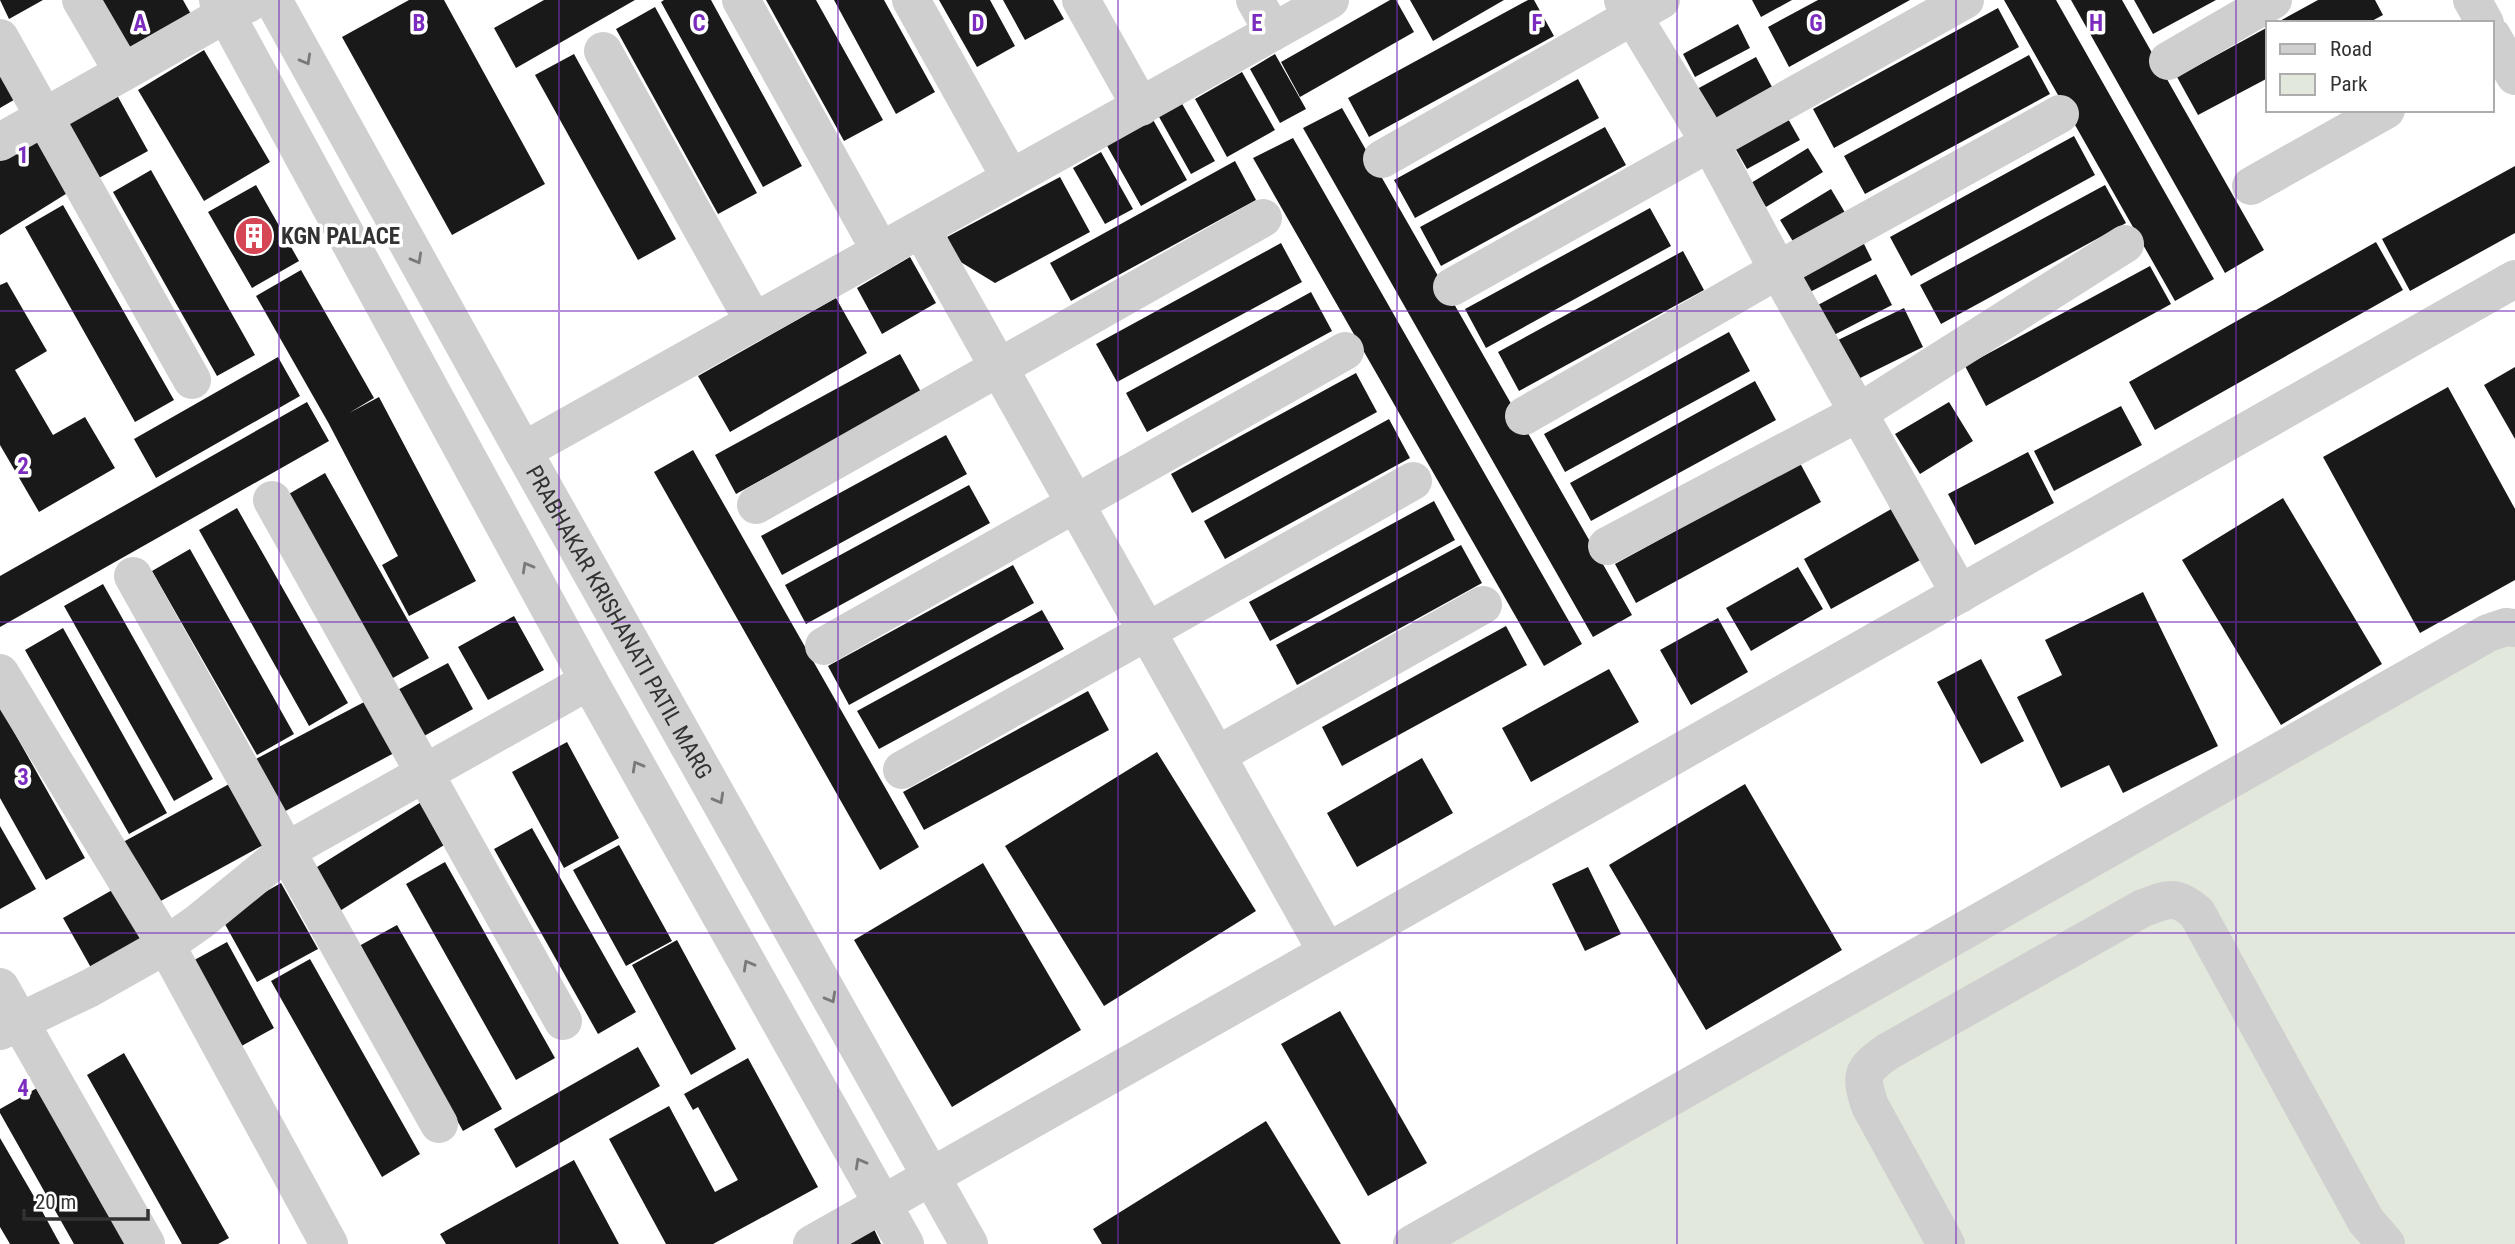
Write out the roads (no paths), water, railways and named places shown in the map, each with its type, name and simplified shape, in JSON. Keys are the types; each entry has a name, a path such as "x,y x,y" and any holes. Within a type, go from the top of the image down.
{"street":[{"path":"81,0 123,72"},
{"name":"PRABHAKAR KRISHANATI PATIL MARG","path":"273,0 523,452 969,1244"},
{"path":"741,0 881,252"},
{"path":"911,0 1011,179"},
{"path":"1081,0 1141,107"},
{"path":"523,452 1141,107 1264,16 1330,0"},
{"path":"1452,287 1965,0"},
{"path":"2168,61 2273,0"},
{"path":"2472,0 2483,21"},
{"path":"0,142 233,5 589,681 905,1244"},
{"path":"1382,159 1639,5 1778,270 1960,594"},
{"path":"0,38 192,380"},
{"path":"603,51 754,322"},
{"path":"2251,186 2382,112"},
{"path":"1524,416 1778,270 2060,114"},
{"path":"756,505 1263,218"},
{"path":"921,229 1327,952"},
{"path":"1607,546 1858,413 2125,244"},
{"path":"813,1244 2515,279"},
{"path":"824,646 1345,351"},
{"path":"902,770 1413,481"},
{"path":"272,500 564,1021"},
{"path":"133,576 439,1124"},
{"path":"1217,755 1483,605"},
{"path":"1412,1244 2488,633 2506,627 2515,628"},
{"path":"0,673 166,944 329,1244"},
{"path":"10,1027 90,988 166,944 199,922 286,851 589,681"},
{"path":"1946,1244 1870,1106 1863,1083 1868,1066 1887,1052 2143,908 2166,901 2184,901 2197,913 2366,1221 2386,1244"},
{"path":"0,987 10,1027 146,1244"}],"place":[{"name":"KGN PALACE","path":"254,236"}]}
